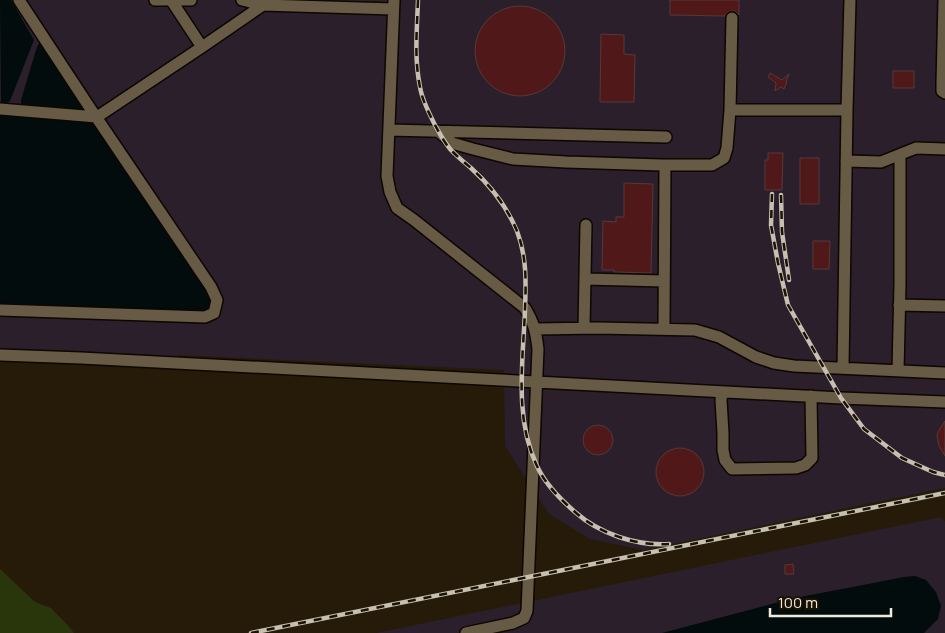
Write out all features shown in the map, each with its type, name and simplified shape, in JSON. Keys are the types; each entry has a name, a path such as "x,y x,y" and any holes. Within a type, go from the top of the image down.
{"lane":[{"path":"0,310 205,317 214,312 217,300 211,287 19,0"},
{"path":"155,0 191,0"},
{"path":"171,0 202,47"},
{"path":"242,0 262,5 394,5 388,176 390,192 397,208 525,308 536,329 538,349 535,382 534,459 527,611 524,618 513,623 466,633"},
{"path":"843,368 846,110 850,0"},
{"path":"944,0 942,91 945,93"},
{"path":"0,109 97,117 262,5"},
{"path":"438,131 452,143 513,159 712,165 724,158 727,148 730,110 732,18"},
{"path":"730,110 846,110"},
{"path":"389,130 666,137"},
{"path":"846,161 881,162 916,148 945,149"},
{"path":"898,371 900,155"},
{"path":"664,329 665,165"},
{"path":"584,328 586,225"},
{"path":"585,279 664,281"},
{"path":"899,305 945,306"},
{"path":"536,329 695,330 719,337 756,357 774,364 945,373"},
{"path":"0,355 945,402"},
{"path":"722,392 723,450 725,460 732,469 796,468 805,465 812,458 811,396"}],"shaded area":[{"path":"0,0 945,0 945,488 643,550 590,539 549,514 505,446 504,370 178,355 177,365 0,360"},
{"path":"0,0 11,0 34,40 10,101 1,106"},
{"path":"42,42 85,108 82,111 21,105 36,50 39,43"},
{"path":"0,113 88,121 98,124 208,295 212,304 209,311 198,313 0,306"},
{"path":"941,517 945,522 945,633 376,633"},
{"path":"915,576 926,580 936,592 941,606 938,619 924,633 662,633 790,599"}],"green space":[{"path":"0,569 35,602 51,608 74,633 0,633"}],"building":[{"path":"670,0 739,0 739,15 732,11 728,12 725,16 670,15"},
{"path":"520,6 529,7 545,14 557,26 564,42 564,60 557,76 545,88 529,95 520,96 511,95 495,88 483,76 476,60 475,51 476,42 483,26 495,14 511,7"},
{"path":"601,34 624,35 624,54 635,55 634,102 600,102"},
{"path":"893,71 914,71 914,88 893,88"},
{"path":"770,73 782,80 789,74 784,89 781,87 775,91 776,83 768,77"},
{"path":"768,153 783,153 782,190 765,190 765,160 768,160"},
{"path":"800,158 819,158 819,204 800,204"},
{"path":"624,183 653,184 651,273 602,270 603,221 616,222 616,217 624,217"},
{"path":"813,241 830,241 829,269 813,269"},
{"path":"945,421 945,456 939,446 937,436"},
{"path":"598,425 609,429 613,440 609,451 598,455 587,451 583,440 587,429"},
{"path":"675,448 685,448 697,455 704,467 704,477 697,489 685,496 675,496 667,492 660,485 656,477 656,467 660,459 667,452"},
{"path":"793,564 794,574 785,574 785,565"}],"railway":[{"path":"418,0 417,65 421,92 426,106 448,147 498,197 513,222 523,251 526,280 522,369 523,409 525,429 537,466 544,479 558,496 575,512 596,527 631,541 669,544"},
{"path":"772,194 771,225 788,305 841,398 864,429 902,458 933,472 945,475"},
{"path":"781,195 782,232 789,280"},
{"path":"251,633 945,493"}]}
